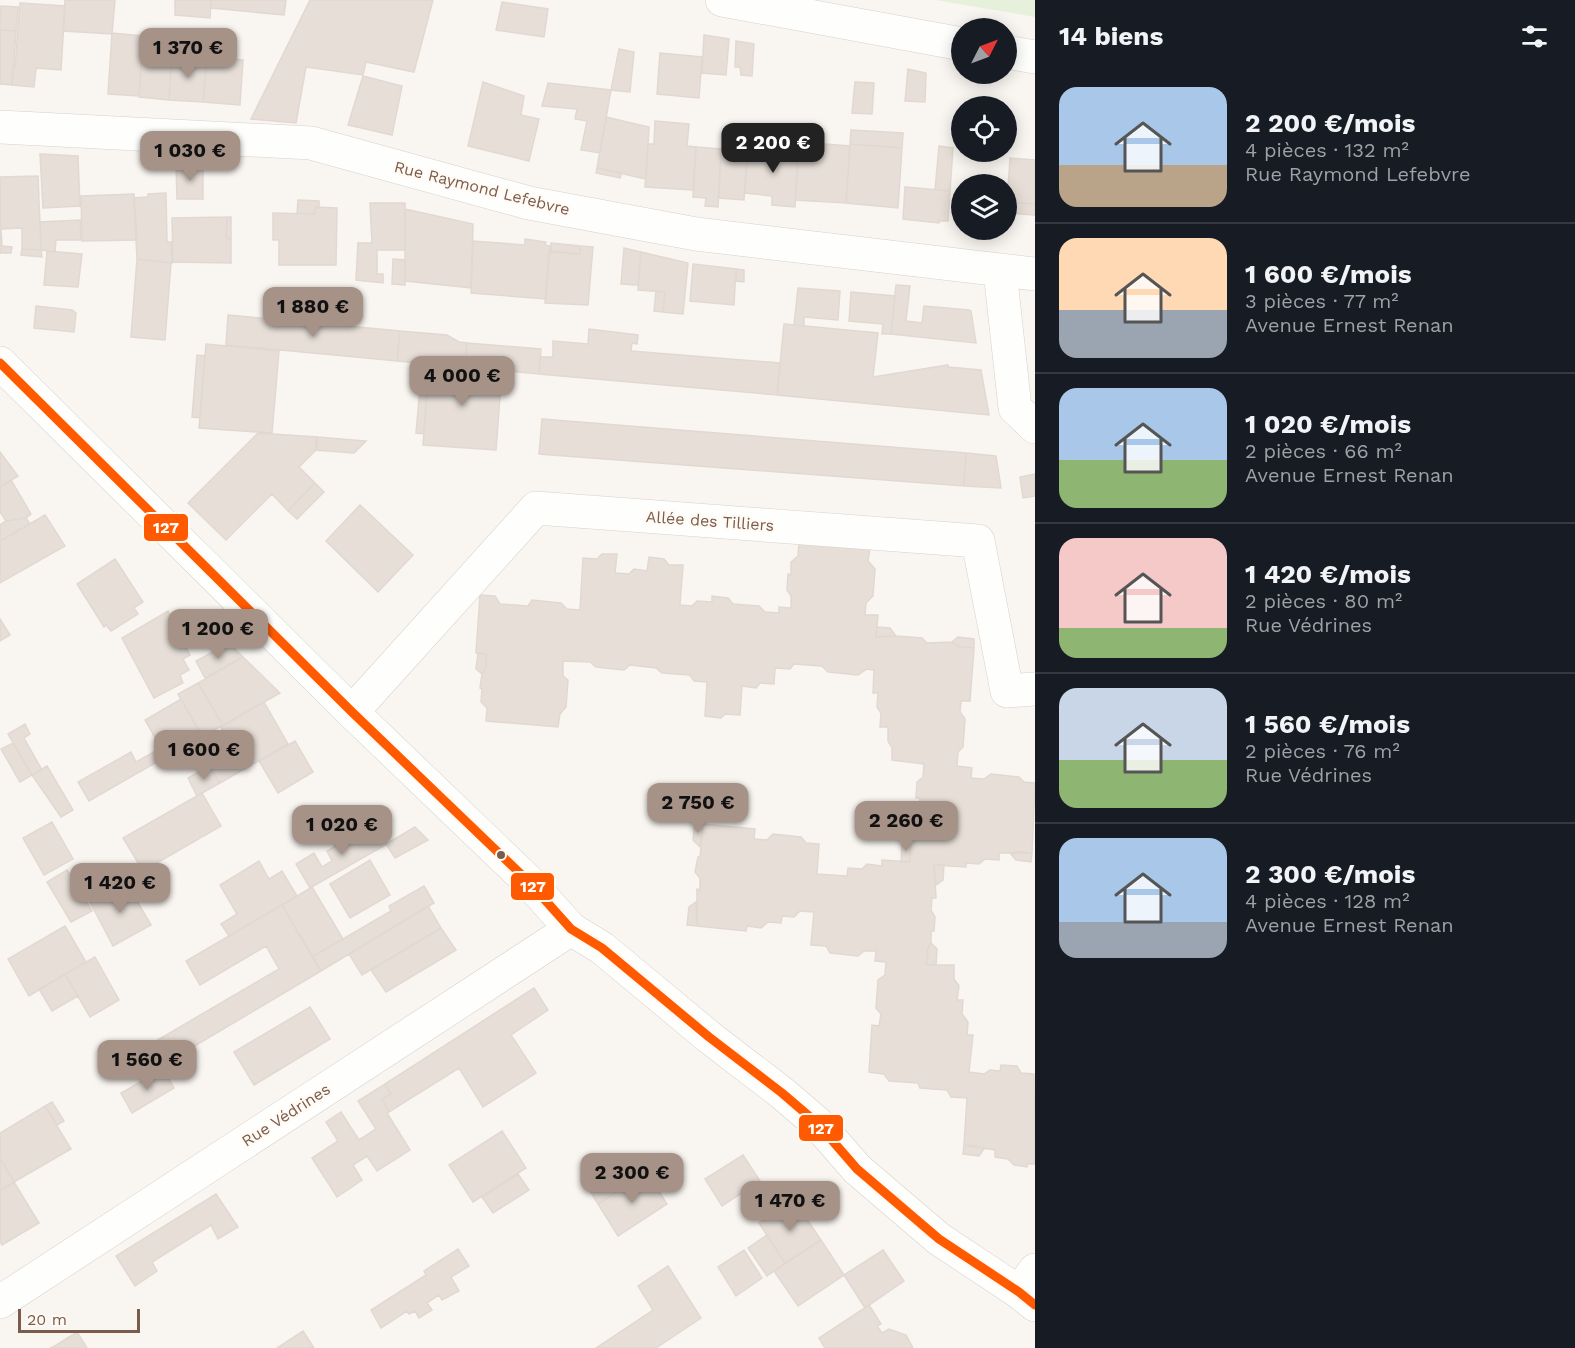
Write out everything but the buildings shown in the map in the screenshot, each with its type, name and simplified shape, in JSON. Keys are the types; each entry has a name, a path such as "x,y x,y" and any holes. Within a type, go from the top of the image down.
{"street":[{"path":"722,0 951,42"},
{"path":"1017,54 1035,57"},
{"name":"Rue Raymond Lefebvre","path":"0,127 311,143 529,203 696,234 1035,274"},
{"path":"1000,271 1015,408 1035,427"},
{"path":"0,363 352,712 528,881 572,929 602,948 818,1123 857,1169 939,1239 1030,1289"},
{"name":"Allée des Tilliers","path":"352,712 536,508 978,541 1007,691 1035,688"},
{"name":"Rue Védrines","path":"0,1302 572,929"}],"green space":[{"path":"936,0 1035,0 1035,17"}],"transit line":[{"name":"127","path":"0,363 352,712 528,881 571,929 602,948 709,1037 782,1093 817,1123 857,1169 939,1239 1035,1305"}]}
